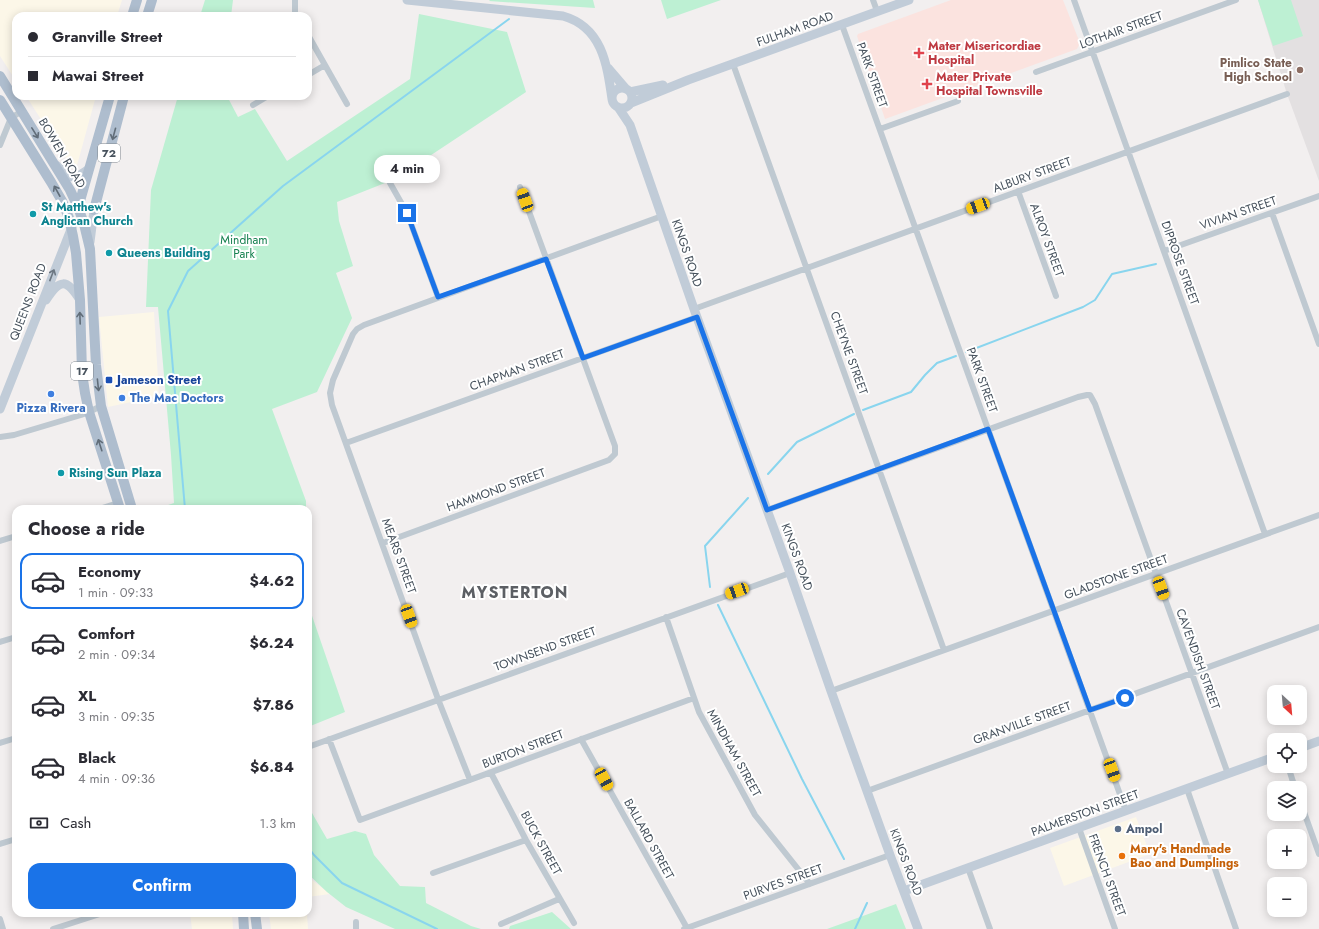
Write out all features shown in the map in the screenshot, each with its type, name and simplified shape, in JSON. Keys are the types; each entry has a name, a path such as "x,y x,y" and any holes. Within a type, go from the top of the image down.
{"main road":[{"path":"133,12 137,0"},
{"path":"148,12 152,0"},
{"path":"406,0 457,2 563,16 576,20 591,31 607,67 613,102 618,107 622,108 630,104 632,96 607,67"},
{"name":"FULHAM ROAD","path":"630,104 688,80 909,0"},
{"name":"BOWEN ROAD","path":"0,76 12,95"},
{"name":"FULHAM ROAD","path":"628,91 688,80"},
{"path":"612,99 614,92 617,90 620,89 628,91"},
{"name":"BOWEN ROAD","path":"0,100 62,201 72,227"},
{"name":"BOWEN ROAD","path":"15,100 70,190 86,230 90,249"},
{"name":"72","path":"78,207 109,100"},
{"name":"72","path":"94,210 123,100"},
{"name":"KINGS ROAD","path":"630,104 630,126"},
{"name":"KINGS ROAD","path":"618,107 630,126 695,313 918,929"},
{"path":"54,162 72,177 78,177 89,169"},
{"path":"72,227 78,207"},
{"path":"90,249 91,224 94,210"},
{"name":"17","path":"72,227 80,300 82,373 85,393 89,412 119,505"},
{"name":"QUEENS ROAD","path":"0,409 72,227"},
{"name":"17","path":"90,249 96,365 101,406 131,505"},
{"path":"38,311 53,290 63,283 72,288 80,300"},
{"path":"1307,745 1319,741"},
{"name":"PALMERSTON STREET","path":"904,891 1267,760"},
{"path":"243,917 244,929"},
{"path":"256,917 257,929"}],"street":[{"path":"295,0 295,12"},
{"path":"873,0 877,12"},
{"name":"DIPROSE STREET","path":"1074,0 1265,534"},
{"name":"LOTHAIR STREET","path":"1036,72 1236,0"},
{"name":"PARK STREET","path":"842,25 1126,811"},
{"path":"312,42 347,104"},
{"name":"CHEYNE STREET","path":"733,64 944,650"},
{"path":"312,73 325,65"},
{"name":"ALBURY STREET","path":"695,313 806,268 1287,94"},
{"path":"253,105 261,100"},
{"path":"880,129 958,101"},
{"path":"0,145 11,118 22,111"},
{"path":"390,183 407,213 438,297"},
{"path":"520,187 583,358"},
{"name":"ALROY STREET","path":"1018,191 1056,296"},
{"name":"VIVIAN STREET","path":"1164,251 1319,196"},
{"path":"1272,213 1319,344"},
{"name":"MEARS STREET","path":"470,780 438,699 332,405 330,392 333,380 353,334 358,329 372,321 662,216"},
{"name":"CHAPMAN STREET","path":"346,444 583,358 695,313"},
{"name":"HAMMOND STREET","path":"383,543 609,460 615,454 615,446 583,358"},
{"name":"CAVENDISH STREET","path":"988,429 1078,397 1087,395 1092,396 1228,774"},
{"path":"0,437 14,435 89,412 101,406"},
{"path":"767,510 988,429"},
{"name":"GLADSTONE STREET","path":"831,691 1319,515"},
{"path":"0,541 12,537"},
{"name":"TOWNSEND STREET","path":"312,745 790,573"},
{"name":"MINDHAM STREET","path":"666,617 699,712 756,815 810,884"},
{"name":"GRANVILLE STREET","path":"867,791 1319,627"},
{"path":"0,642 12,638"},
{"name":"BURTON STREET","path":"329,739 360,820 694,698"},
{"path":"0,743 12,739"},
{"name":"BALLARD STREET","path":"581,739 686,929"},
{"name":"BUCK STREET","path":"491,773 526,840 574,923"},
{"path":"1187,789 1236,929"},
{"path":"1307,818 1317,843 1319,854"},
{"name":"FRENCH STREET","path":"1079,828 1115,929"},
{"path":"0,844 12,840"},
{"path":"434,873 526,840"},
{"name":"PURVES STREET","path":"686,929 890,855"},
{"path":"968,868 990,929"},
{"path":"501,924 559,899"},
{"path":"53,929 90,917"},
{"path":"0,919 3,929"},
{"path":"356,922 356,929"}],"shaded area":[{"path":"0,0 122,0 118,12 12,12 12,75 0,56"},
{"name":"Mater Private Hospital Townsville","path":"951,0 1063,0 1080,43 1077,49 885,119 857,36 858,34"},
{"name":"Pimlico State High School","path":"1258,0 1319,0 1319,181 1287,94"},
{"path":"29,100 95,100 76,169 73,169"},
{"path":"154,312 159,396 108,407 99,317"},
{"path":"1136,817 1150,854 1064,886 1050,848"},
{"path":"312,880 330,894 312,896"},
{"path":"190,917 232,917 233,929 192,929"},
{"path":"270,917 307,917 308,929 271,929"}],"green space":[{"path":"205,0 233,0 232,12 201,12"},
{"path":"593,0 595,8 489,1"},
{"path":"661,0 721,0 667,19"},
{"path":"1258,0 1291,0 1303,36 1273,46"},
{"name":"Mindham Park","path":"419,14 507,32 526,92 395,179 337,202 339,221 353,266 336,273 352,318 317,392 272,409 306,501 306,505 168,505 174,503 158,307 146,307 151,190 177,100 229,100 238,117 255,109 287,161 410,79"},
{"path":"312,616 345,712 312,725"},
{"path":"312,813 327,839 355,831 366,834 374,855 400,886 425,887 426,903 471,926 481,929 395,929 346,907 312,878"},
{"path":"896,904 906,929 827,929"},
{"path":"552,912 571,929 509,929 510,926"}],"waterway":[{"path":"185,505 168,311 188,271 283,186 509,19"},
{"path":"966,352 1083,307 1095,300 1112,274 1156,264"},
{"path":"863,410 911,392 937,363 956,356"},
{"path":"768,474 797,442 854,414"},
{"path":"710,587 705,546 748,498"},
{"path":"718,605 802,779 844,859"},
{"path":"312,852 342,883 437,929"},
{"path":"855,929 867,903"}],"place":[{"name":"Mater Misericordiae Hospital","path":"919,53"},
{"name":"Pimlico State High School","path":"1300,70"},
{"name":"Mater Private Hospital Townsville","path":"927,84"},
{"name":"St Matthew's Anglican Church","path":"33,214"},
{"name":"Queens Building","path":"109,253"},
{"name":"Jameson Street","path":"109,380"},
{"name":"Pizza Rivera","path":"51,394"},
{"name":"The Mac Doctors","path":"122,398"},
{"name":"Rising Sun Plaza","path":"61,473"},
{"name":"Ampol","path":"1118,829"},
{"name":"Mary's Handmade Bao and Dumplings","path":"1122,856"}],"district":[{"name":"MYSTERTON","path":"515,592"}],"route":[{"path":"407,213 438,297 546,259 583,358 697,317 767,510 988,429 1090,710 1125,698"}]}
